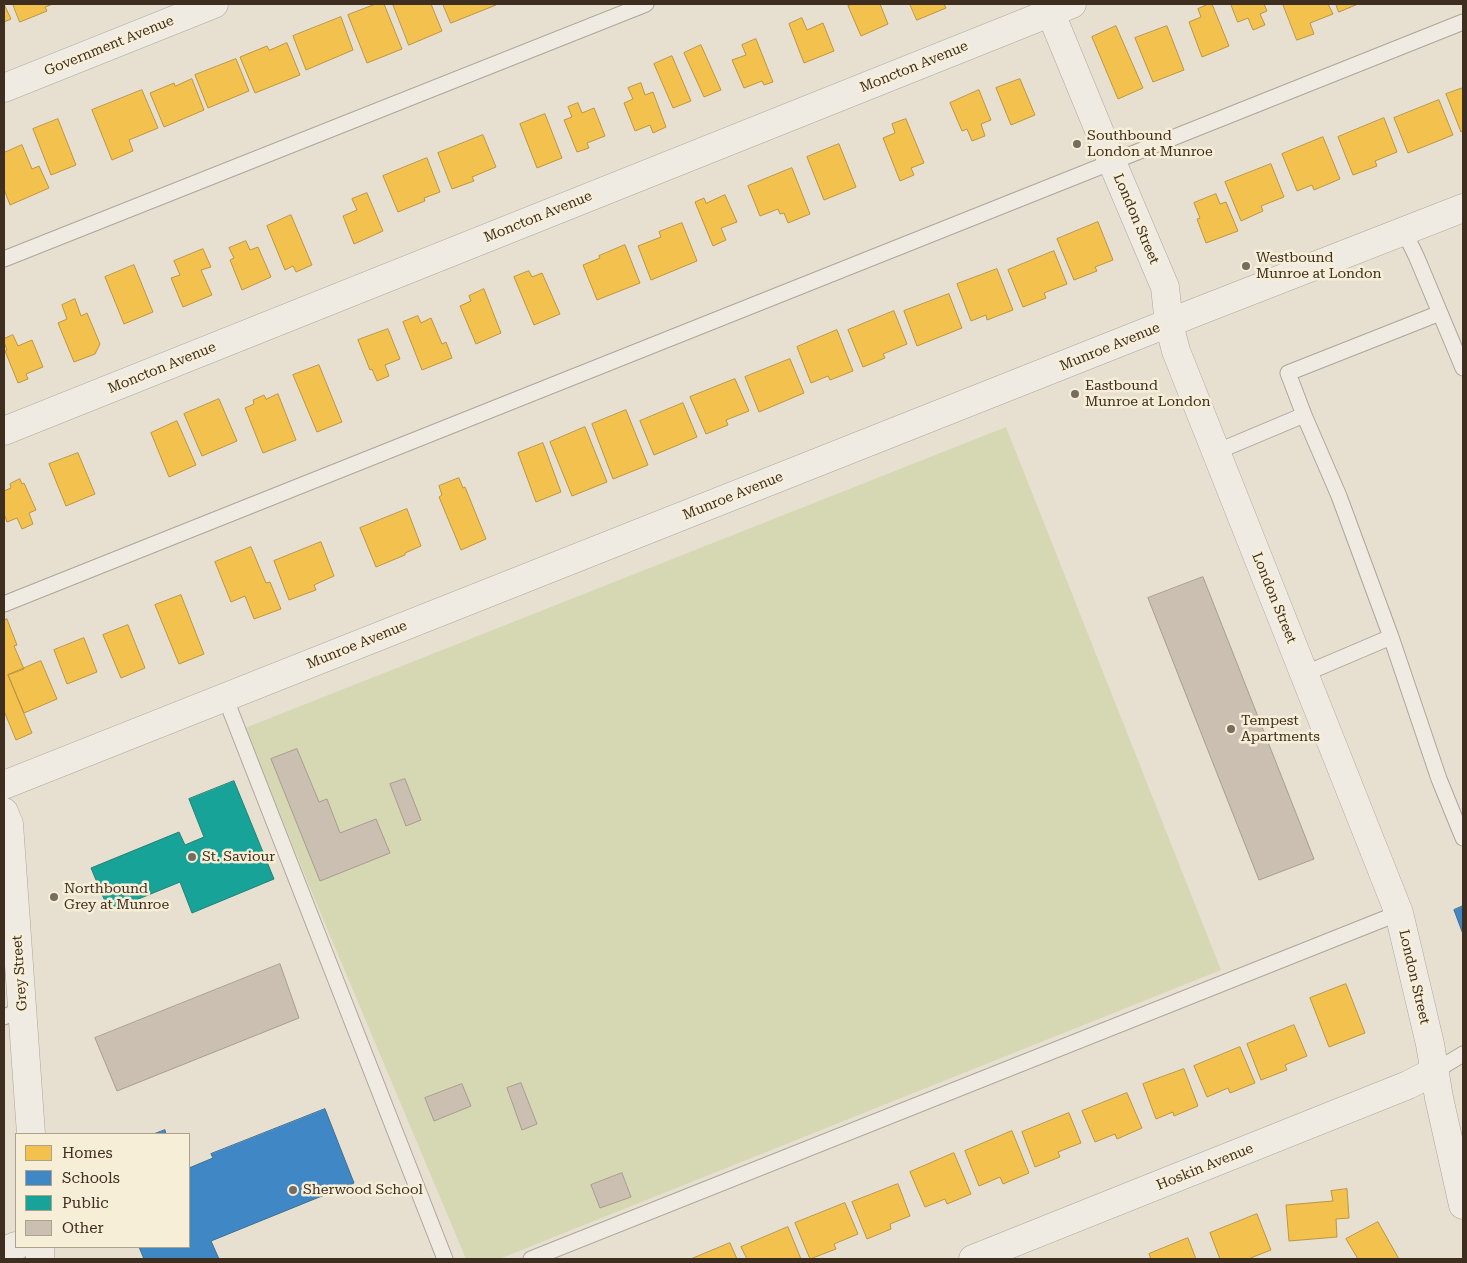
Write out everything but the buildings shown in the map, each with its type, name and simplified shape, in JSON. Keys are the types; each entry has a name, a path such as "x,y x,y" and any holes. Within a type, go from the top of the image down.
{"street":[{"name":"Government Avenue","path":"4,88 214,4"},
{"name":"London Street","path":"1056,7 1112,162 1166,287 1169,324 1176,351 1399,913 1463,1205"},
{"name":"Moncton Avenue","path":"4,431 1056,7"},
{"name":"Munroe Avenue","path":"4,785 1463,208"},
{"name":"Grey Street","path":"4,812 9,824 13,1013 31,1133"},
{"name":"Hoskin Avenue","path":"973,1259 1408,1085 1435,1071"}],"lane":[{"path":"4,259 646,4"},
{"path":"4,604 1463,22"},
{"path":"1404,231 1463,368"},
{"path":"1440,312 1288,373 1338,496 1391,637 1439,779 1463,838"},
{"path":"1216,452 1304,415"},
{"path":"1304,674 1391,637"},
{"path":"224,697 446,1259"},
{"path":"531,1259 1399,913"},
{"path":"1435,1071 1463,1054"}],"green space":[{"path":"1006,427 1221,970 499,1259 466,1259 245,728"}],"place":[{"name":"Southbound London at Munroe","path":"1077,144"},
{"name":"Westbound Munroe at London","path":"1246,266"},
{"name":"Eastbound Munroe at London","path":"1075,394"},
{"name":"Tempest Apartments","path":"1231,729"},
{"name":"St. Saviour","path":"192,857"},
{"name":"Northbound Grey at Munroe","path":"54,897"},
{"name":"Sherwood School","path":"293,1190"}]}
